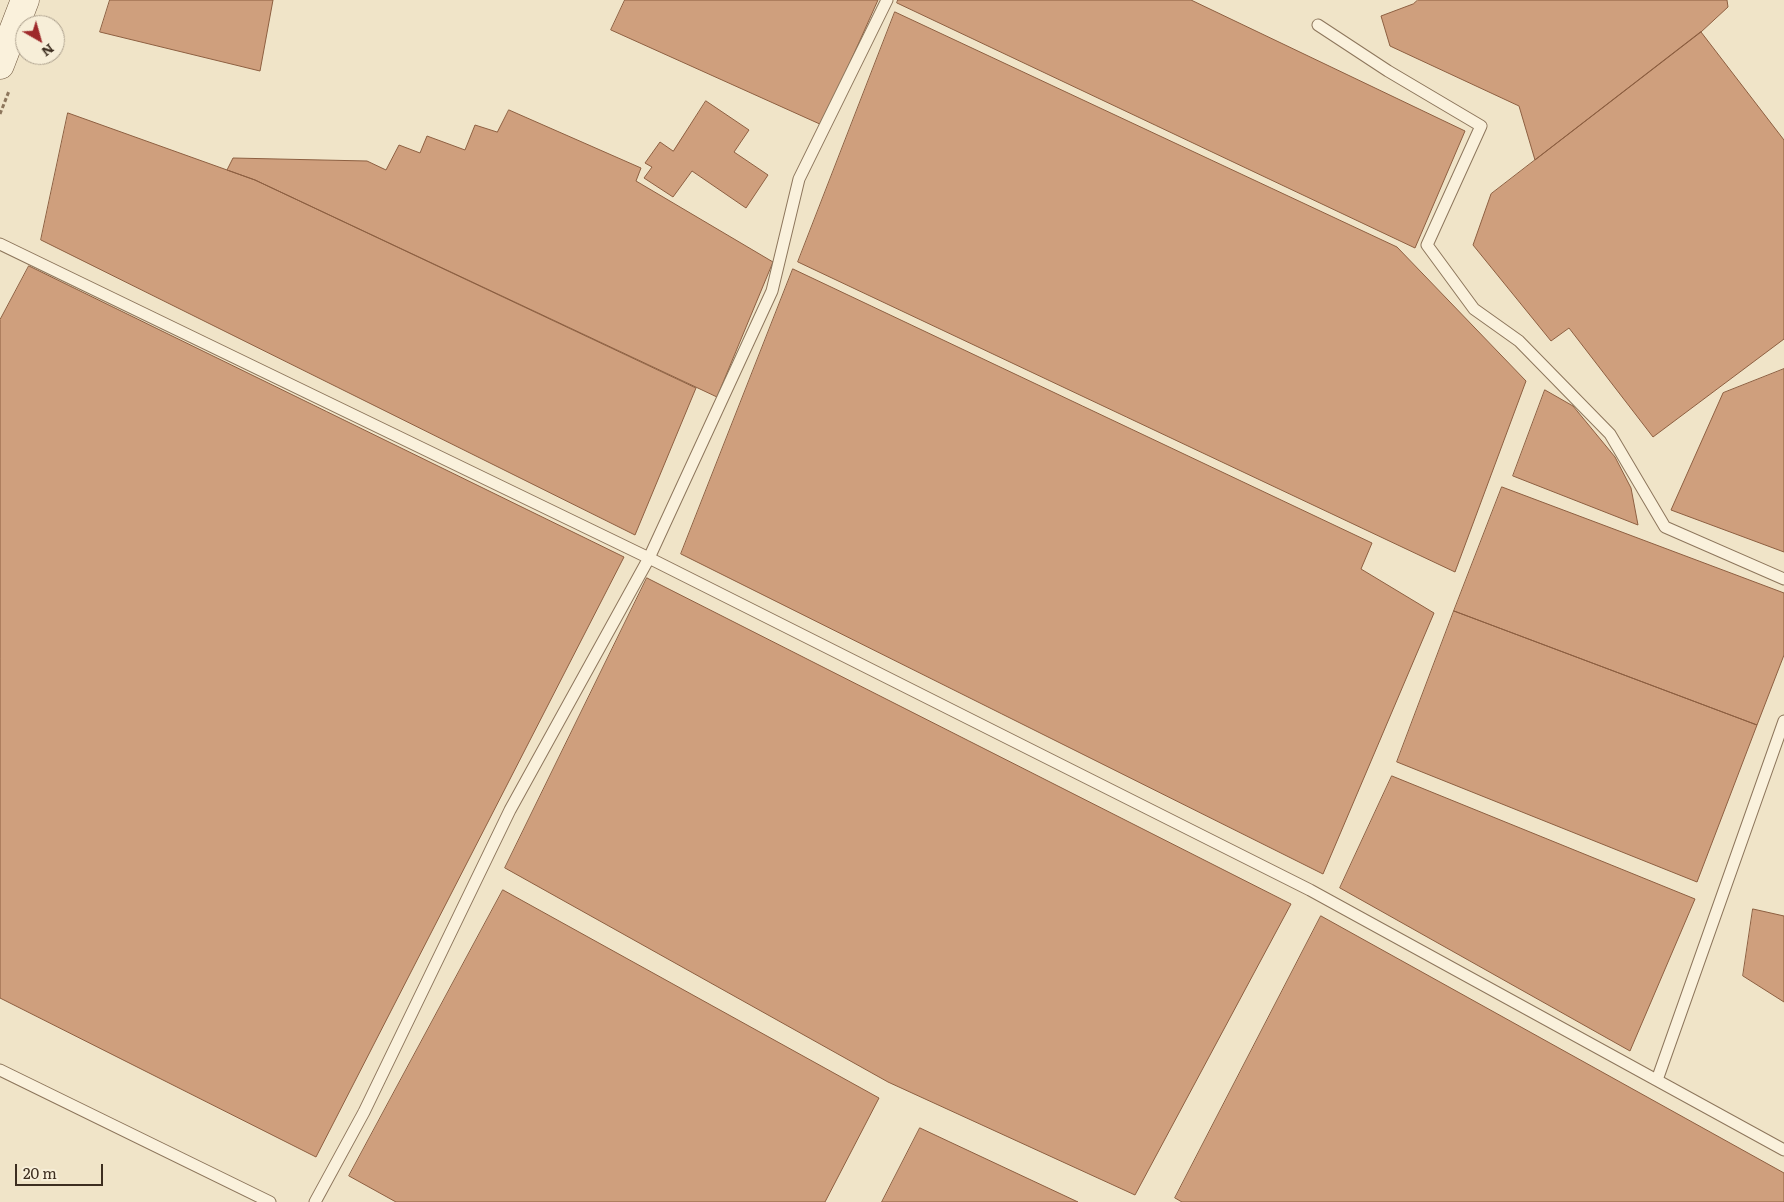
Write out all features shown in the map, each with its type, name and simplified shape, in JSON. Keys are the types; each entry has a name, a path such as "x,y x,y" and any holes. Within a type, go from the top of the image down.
{"main road":[{"path":"0,65 25,0"}],"lane":[{"path":"315,1202 364,1112 510,810 649,558 772,291 799,179 887,0"},
{"path":"1318,25 1388,71 1481,126 1427,245 1474,308 1519,341 1610,434 1665,527 1784,579"},
{"path":"0,244 649,558 1310,890 1784,1150"},
{"path":"1657,1080 1784,721"},
{"path":"0,1070 270,1202"}],"building":[{"path":"110,0 273,0 260,71 100,32"},
{"path":"625,0 878,0 822,125 611,30"},
{"path":"898,0 1191,0 1465,131 1415,248 897,3"},
{"path":"1418,0 1727,0 1728,7 1701,32 1535,160 1519,106 1390,46 1381,16 1413,4"},
{"path":"895,12 1397,247 1526,381 1455,572 798,262"},
{"path":"1701,32 1784,140 1784,339 1653,437 1569,328 1551,341 1473,245 1491,194"},
{"path":"706,101 749,130 734,152 768,175 746,208 692,171 673,197 644,178 652,167 645,163 660,142 673,151"},
{"path":"509,110 641,168 636,181 773,262 717,397 255,180 227,170 233,158 367,161 386,170 399,145 420,153 427,136 465,150 475,125 497,132"},
{"path":"68,113 255,180 696,388 635,535 41,240"},
{"path":"29,266 624,557 316,1157 0,998 0,320"},
{"path":"793,269 1372,543 1361,569 1434,613 1323,874 681,554"},
{"path":"1784,369 1784,552 1671,510 1723,393"},
{"path":"1545,390 1573,406 1615,457 1631,488 1638,525 1513,476"},
{"path":"1502,487 1784,593 1784,655 1757,725 1454,611"},
{"path":"647,578 1291,904 1135,1195 888,1082 505,868"},
{"path":"1454,611 1757,725 1697,882 1397,762"},
{"path":"1392,776 1695,899 1630,1051 1340,888"},
{"path":"503,890 879,1098 825,1202 396,1202 349,1176"},
{"path":"1753,909 1784,916 1784,1002 1743,976"},
{"path":"1321,916 1784,1173 1784,1202 1182,1202 1175,1198"},
{"path":"920,1128 1078,1202 882,1202"}]}
